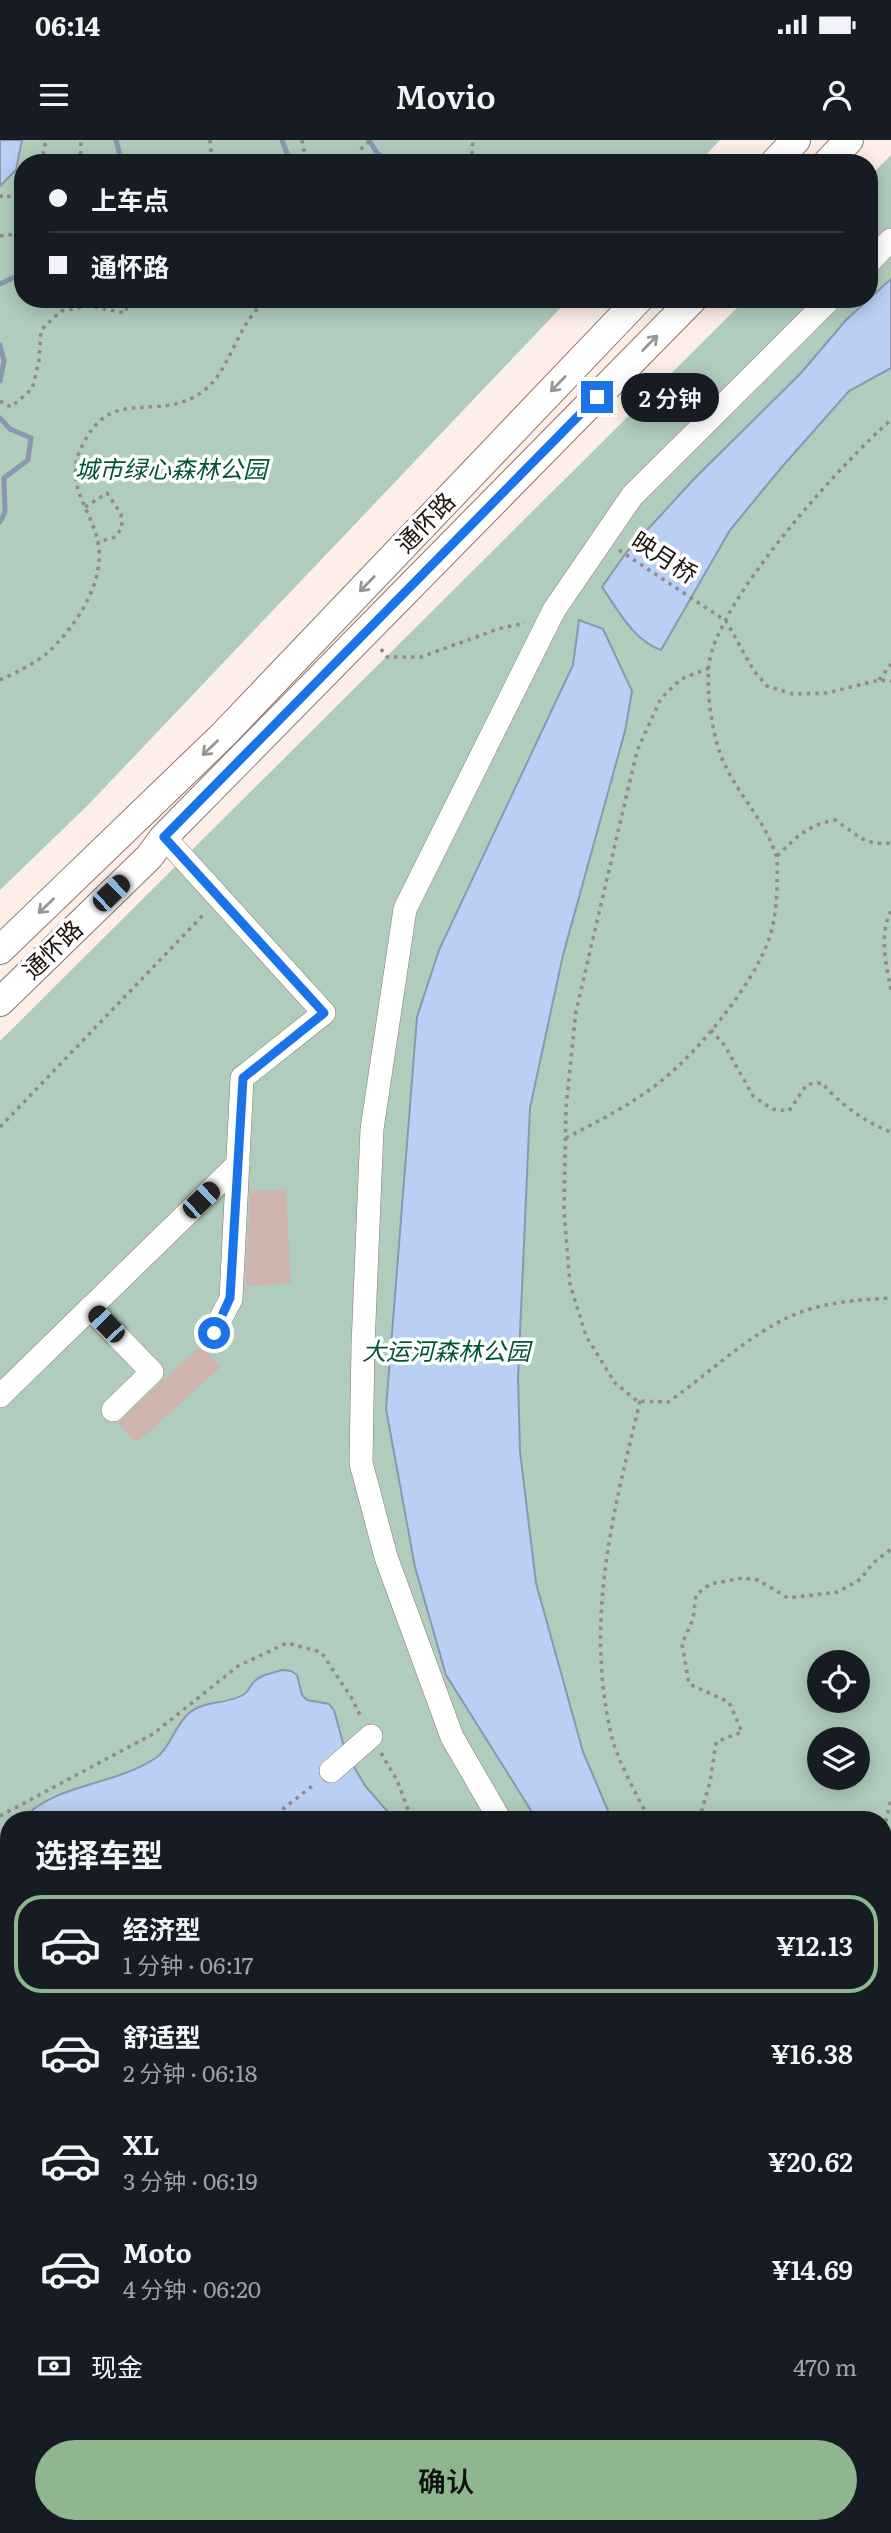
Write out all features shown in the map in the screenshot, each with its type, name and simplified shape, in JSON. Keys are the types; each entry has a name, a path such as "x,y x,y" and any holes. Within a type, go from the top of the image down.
{"main road":[{"path":"783,154 796,140"},
{"path":"836,154 849,140"},
{"name":"通怀路","path":"0,950 223,735 630,308"},
{"name":"通怀路","path":"0,1002 149,857 164,837 684,308"}],"street":[{"path":"878,253 891,240"},
{"path":"495,1811 452,1737 386,1557 361,1463 363,1332 372,1129 405,909 554,610 632,496 821,308"},
{"path":"164,837 324,1013 243,1078 230,1298 214,1333"},
{"path":"0,1396 238,1164"},
{"path":"90,1308 152,1371 113,1410"},
{"path":"331,1770 363,1743"}],"path":[{"path":"359,154 371,140"},
{"path":"0,401 12,407 32,389 39,361 41,330 61,311 78,308"},
{"path":"100,308 125,313 127,308"},
{"path":"0,680 45,654 78,617 99,573 98,542 73,474 82,446 101,418 131,406 169,406 193,398 218,379 239,334 258,308"},
{"path":"565,1138 603,1119 660,1082 694,1053 747,981 768,943 777,906 777,856 723,762 711,716 709,668 712,649 726,621 772,551 828,483 891,420"},
{"path":"85,507 107,493 121,514 122,528 115,537 98,542"},
{"name":"映月桥","path":"611,544 726,621"},
{"path":"726,621 754,671 767,686 793,694 827,693 879,680 891,681"},
{"path":"365,632 387,657 421,657 498,629 526,623 546,626"},
{"path":"879,680 891,664"},
{"path":"709,668 681,679 661,698 637,751 576,1011 565,1138 564,1211 570,1283 586,1336 615,1383 640,1401 668,1402 752,1338 793,1315 848,1300 891,1298"},
{"path":"777,856 798,834 823,822 835,820 851,829 862,840 875,844 891,843"},
{"path":"0,1127 219,898"},
{"path":"891,911 885,932 891,990"},
{"path":"711,1030 725,1046 753,1096 772,1109 789,1111 807,1084 822,1083 834,1097 867,1123 891,1132"},
{"path":"640,1401 611,1524 601,1590 601,1665 613,1740 646,1811"},
{"path":"702,1811 710,1782 716,1742 742,1732 729,1702 689,1684 682,1644 693,1619 696,1595 710,1584 743,1578 758,1580 788,1598 838,1591 861,1579 872,1564 891,1549"},
{"path":"9,1811 153,1734 238,1666 287,1643 321,1652 351,1697 363,1743 397,1780 409,1811"},
{"path":"280,1811 331,1770"}],"green space":[{"name":"城市绿心森林公园","path":"0,140 720,140 707,154 14,154 14,308 560,308 88,805 0,890"},
{"name":"大运河森林公园","path":"891,155 891,1811 0,1811 0,1041 737,308 878,308 878,168"}],"water":[{"path":"0,140 22,140 19,154 14,154 14,172 0,186"},
{"path":"891,279 891,368 849,391 781,468 730,530 661,650 651,645 634,632 602,587 626,553 694,479 801,373 846,320 859,308 878,308 878,291"},
{"path":"579,620 603,629 632,691 625,731 563,955 530,1108 518,1378 520,1452 536,1583 583,1752 608,1811 531,1811 446,1675 415,1567 386,1409 417,1017 439,950 573,665"},
{"path":"282,1670 291,1671 297,1675 302,1695 307,1700 329,1704 334,1710 346,1754 366,1787 387,1811 32,1811 52,1798 124,1774 157,1757 188,1714 207,1704 245,1694 253,1683"}],"building":[{"path":"286,1189 291,1283 246,1286 250,1191"},
{"path":"201,1345 221,1367 136,1443 118,1423"}],"waterway":[{"path":"116,140 120,154"},
{"path":"282,140 287,154"},
{"path":"369,140 378,154"},
{"path":"0,284 14,277"},
{"path":"0,345 4,361 0,381"},
{"path":"0,418 10,429 31,438 28,460 4,478 5,512 0,522"}],"route":[{"path":"214,1333 230,1298 243,1078 324,1013 164,837 597,397"}]}
